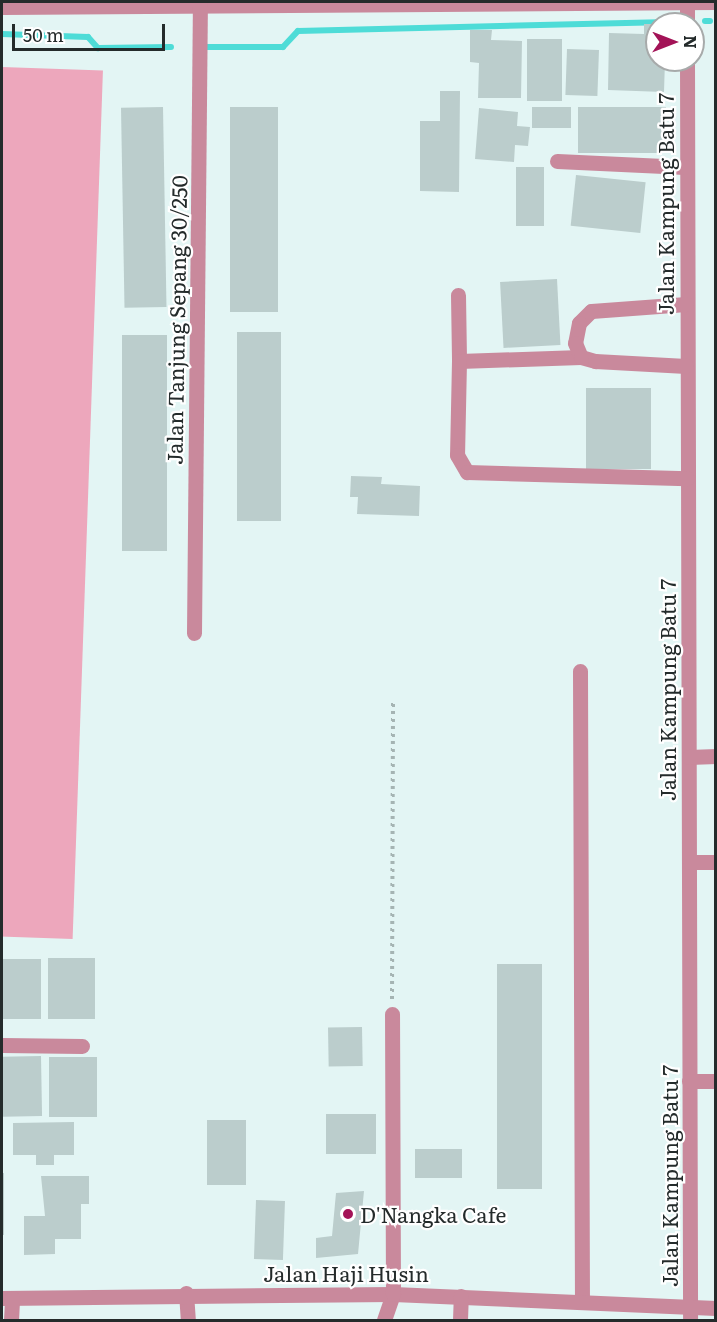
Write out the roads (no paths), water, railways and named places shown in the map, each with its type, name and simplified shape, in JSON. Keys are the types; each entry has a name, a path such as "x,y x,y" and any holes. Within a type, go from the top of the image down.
{"street":[{"path":"2,7 716,2"},
{"name":"Jalan Tanjung Sepang 30/250","path":"194,633 200,5"},
{"name":"Jalan Kampung Batu 7","path":"687,72 685,167 690,862 690,1314"},
{"path":"557,161 685,167"},
{"path":"458,295 457,455 467,472 687,478"},
{"path":"581,357 575,343 579,323 591,311 686,304"},
{"path":"459,361 581,357 595,361 686,366"},
{"path":"580,671 582,1302"},
{"path":"689,757 716,756"},
{"path":"690,862 716,862"},
{"path":"384,1320 393,1294 392,1014"},
{"path":"2,1046 82,1047"},
{"path":"689,1081 716,1081"},
{"path":"186,1293 188,1320"},
{"name":"Jalan Haji Husin","path":"7,1298 186,1293 393,1294 582,1302 690,1314 716,1308"},
{"path":"460,1320 461,1296"},
{"path":"7,1298 11,1320"}],"waterway":[{"path":"705,21 710,21"},
{"path":"207,47 283,47 298,31 645,23"},
{"path":"2,34 88,37 98,48 171,47"}],"place":[{"name":"D'Nangka Cafe","path":"348,1214"}]}
